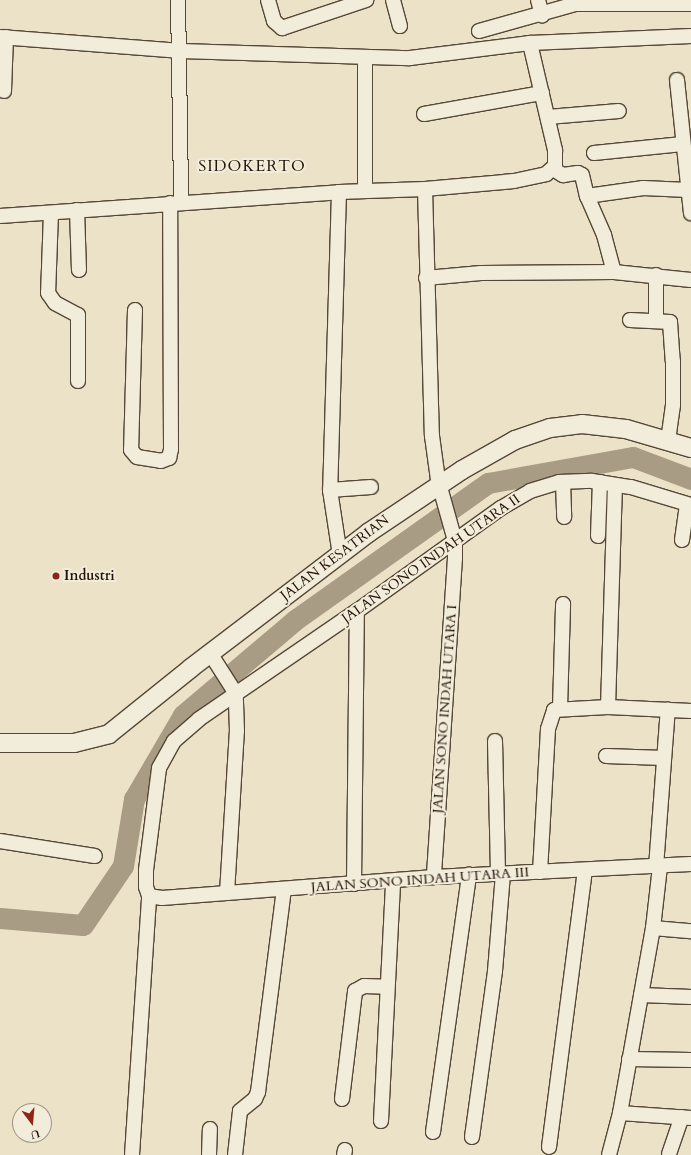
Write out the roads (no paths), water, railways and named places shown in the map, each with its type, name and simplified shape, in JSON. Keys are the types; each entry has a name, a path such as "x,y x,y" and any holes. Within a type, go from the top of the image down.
{"street":[{"path":"135,310 131,450 137,457 161,461 170,455 172,441 175,203 181,51 178,0"},
{"path":"268,0 272,18 276,25 282,28 366,0"},
{"path":"393,0 400,26"},
{"path":"538,0 542,15"},
{"path":"479,31 542,15 577,2 691,4"},
{"path":"4,91 3,37 181,51 364,57 430,56 530,43 691,36"},
{"path":"0,216 338,192 425,189 514,181 539,176 553,169 556,158 548,117 530,43"},
{"path":"364,57 365,191"},
{"path":"677,80 685,103 683,144 691,213"},
{"path":"424,114 542,93"},
{"path":"548,117 619,111"},
{"path":"594,153 683,144"},
{"path":"553,169 563,175 580,174 587,196 604,235 614,272"},
{"path":"587,196 643,188 688,190"},
{"name":"JALAN SONO INDAH UTARA I","path":"425,189 430,397 441,493 454,537 454,586 434,877"},
{"path":"338,192 330,490 340,555"},
{"path":"77,210 80,270"},
{"path":"51,213 48,293 54,303 78,315 78,381"},
{"path":"426,278 481,273 614,272 656,275 691,280"},
{"path":"656,275 656,320"},
{"path":"630,320 656,320 670,322 672,340 672,405 668,439"},
{"name":"JALAN KESATRIAN","path":"0,743 74,743 102,737 120,726 213,658 340,555 386,520 441,493 515,440 564,425 606,426 668,439 691,448"},
{"path":"563,482 564,517"},
{"name":"JALAN SONO INDAH UTARA II","path":"132,1155 149,896 146,890 146,870 155,787 164,758 174,741 190,726 235,692 357,611 454,537 518,497 546,485 563,482 600,482 638,489 689,505"},
{"path":"598,536 600,482"},
{"path":"608,706 615,485"},
{"path":"330,490 371,487"},
{"path":"682,540 689,505"},
{"path":"560,708 563,604"},
{"path":"354,884 357,611"},
{"path":"213,658 235,692 236,731 227,892"},
{"path":"540,872 548,729 554,710 560,708 608,706 691,711"},
{"path":"609,1155 620,1113 653,928 668,709"},
{"path":"472,1137 495,971 501,874 495,741"},
{"path":"606,756 664,758"},
{"path":"0,842 95,856"},
{"name":"JALAN SONO INDAH UTARA III","path":"149,896 162,898 227,892 284,890 434,877 658,867 691,864"},
{"path":"549,1147 585,870"},
{"path":"433,1132 469,875"},
{"path":"382,1121 393,881"},
{"path":"235,1155 240,1112 255,1099 258,1092 284,890"},
{"path":"653,928 691,931"},
{"path":"342,1099 355,991 364,986 387,988"},
{"path":"641,994 691,997"},
{"path":"629,1059 691,1060"},
{"path":"620,1113 687,1117 668,1154"},
{"path":"209,1155 210,1129"}],"waterway":[{"path":"0,918 83,925 123,866 134,799 183,715 295,620 488,483 633,457 691,479"}],"place":[{"name":"Industri","path":"56,576"}],"district":[{"name":"SIDOKERTO","path":"252,166"}]}
